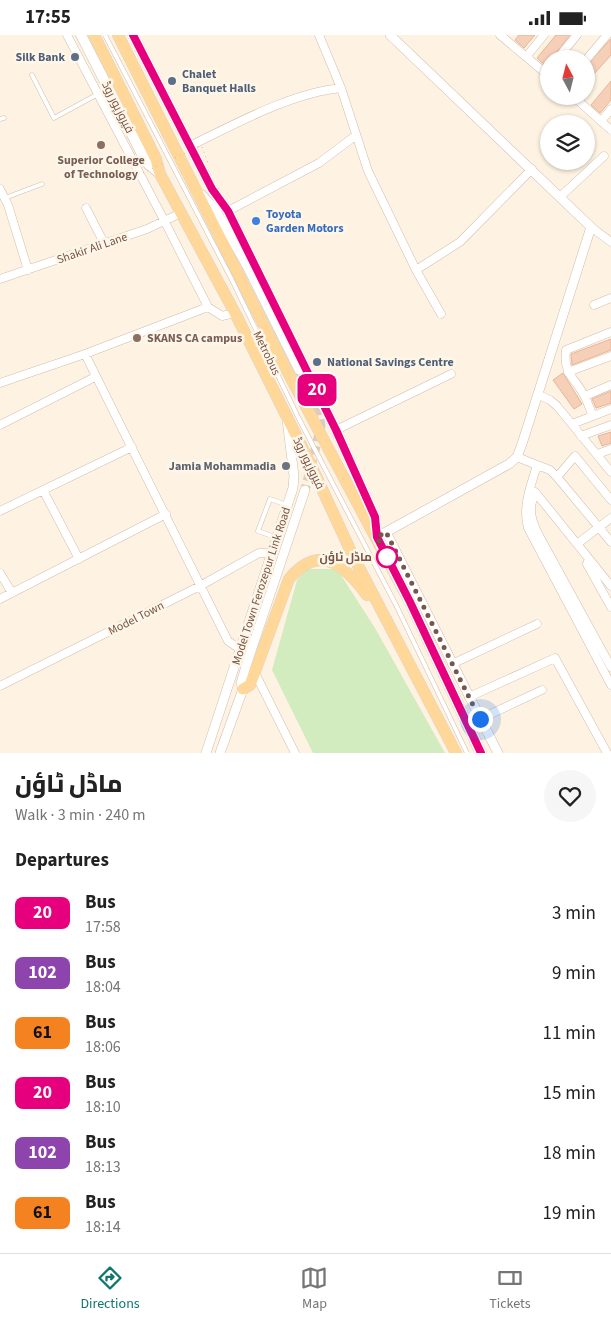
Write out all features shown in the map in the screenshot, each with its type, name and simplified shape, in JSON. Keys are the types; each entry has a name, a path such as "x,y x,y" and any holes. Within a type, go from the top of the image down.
{"main road":[{"name":"فیروزپور روڈ","path":"81,35 146,163 160,174"},
{"name":"فیروزپور روڈ","path":"94,35 156,159 160,174 235,313 353,556 456,753"},
{"name":"فیروزپور روڈ","path":"118,35 162,124 199,192 286,369 381,535"},
{"name":"فیروزپور روڈ","path":"133,35 212,189 228,211 336,430 410,602 481,753"},
{"path":"243,689 250,685 289,579 298,569 309,563 330,562 339,564 356,579 387,620"}],"street":[{"path":"67,35 208,307 222,316 235,313"},
{"path":"319,35 340,88 368,171 416,270 441,314"},
{"path":"390,35 591,227 611,242"},
{"path":"500,35 540,67"},
{"path":"526,57 544,35"},
{"path":"564,50 577,35"},
{"path":"594,50 607,35"},
{"path":"190,146 243,120 314,91 340,88"},
{"path":"584,105 611,130"},
{"path":"602,120 611,109"},
{"path":"228,211 319,163 355,137"},
{"path":"560,197 604,156"},
{"path":"416,270 460,242 532,169"},
{"path":"0,189 5,198 28,269"},
{"path":"212,189 298,370"},
{"path":"199,192 215,209 247,266"},
{"path":"86,208 104,243"},
{"name":"Shakir Ali Lane","path":"0,279 165,221 181,213"},
{"path":"498,753 381,535 509,464 517,457 539,395 591,227"},
{"path":"594,305 611,298"},
{"path":"0,383 85,354 208,307"},
{"path":"593,416 585,396 568,373 564,364 566,350 611,332"},
{"path":"85,354 228,641 240,649"},
{"path":"568,373 611,356"},
{"path":"336,430 451,374"},
{"path":"0,425 95,377"},
{"path":"585,396 611,385"},
{"path":"539,395 550,399 611,472"},
{"path":"572,424 611,409"},
{"name":"Model Town Ferozepur Link Road","path":"205,752 287,505 294,476 287,417"},
{"path":"581,437 611,425"},
{"path":"0,511 132,447"},
{"path":"598,455 611,449"},
{"path":"557,477 575,456 611,499"},
{"path":"517,457 550,470 611,542"},
{"path":"537,465 526,511 528,528 611,685"},
{"path":"530,488 537,494 611,586"},
{"path":"43,490 79,559"},
{"path":"220,753 243,689 241,683 247,663 305,490"},
{"path":"537,494 532,499 531,505 533,523 611,667"},
{"path":"0,599 166,514"},
{"path":"578,545 611,518"},
{"name":"Model Town","path":"0,686 200,585 258,553 271,553"},
{"path":"589,559 587,564 611,607"},
{"path":"0,573 12,593"},
{"path":"452,665 538,625"},
{"path":"469,697 555,658 607,753"},
{"path":"255,673 295,753"},
{"path":"480,719 542,690"}],"lane":[{"name":"Metrobus","path":"105,35 232,279 298,417 396,605 467,753"},
{"path":"32,75 54,118 98,94"},
{"path":"5,198 42,184"},
{"path":"276,537 258,531 270,499 287,505"}],"path":[{"path":"201,145 209,162"}],"green space":[{"path":"306,569 337,569 375,628 445,753 313,753 272,670 297,580"}],"building":[{"path":"519,35 535,35 524,48 515,40"},
{"path":"556,35 570,35 558,50 544,50"},
{"path":"611,39 611,55 595,73 595,56"},
{"path":"611,81 611,100 600,113 591,105 595,105 595,100"},
{"path":"611,339 611,350 572,365 571,354"},
{"path":"563,373 582,404 574,409 553,380"},
{"path":"611,391 611,403 596,408 592,399"},
{"path":"611,432 611,443 602,446 598,436"}],"tunnel":[{"path":"299,370 319,414 321,426 305,490"}],"bus line":[{"name":"20","path":"133,35 212,189 228,211 336,430 375,517 377,537 410,602 481,753"}],"place":[{"name":"Silk Bank","path":"75,57"},
{"name":"Chalet Banquet Halls","path":"172,81"},
{"name":"Superior College of Technology","path":"101,145"},
{"name":"Toyota Garden Motors","path":"256,221"},
{"name":"SKANS CA campus","path":"137,338"},
{"name":"National Savings Centre","path":"317,362"},
{"name":"Jamia Mohammadia","path":"286,466"},
{"name":"ماڈل ٹاؤن","path":"387,557"}],"route":[{"path":"387,557 377,537 386,532 480,719"}]}
